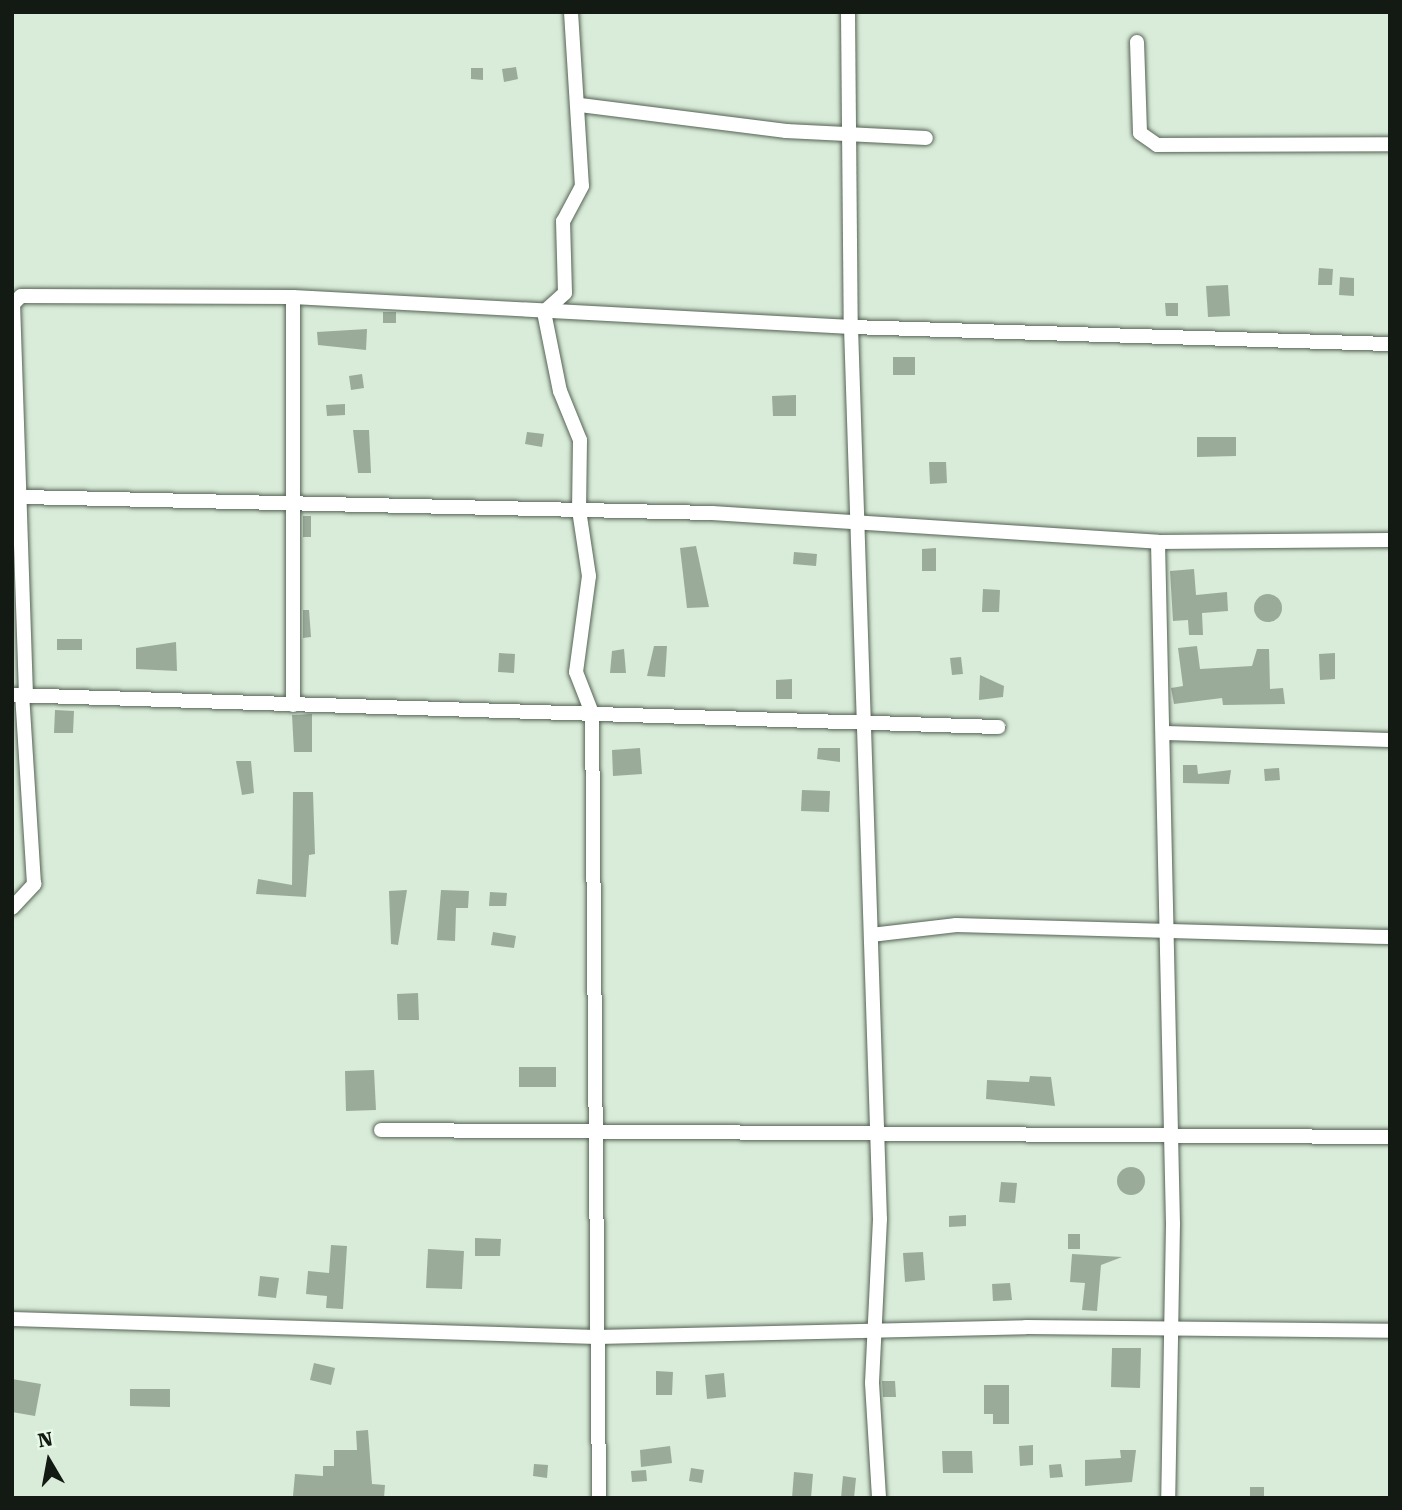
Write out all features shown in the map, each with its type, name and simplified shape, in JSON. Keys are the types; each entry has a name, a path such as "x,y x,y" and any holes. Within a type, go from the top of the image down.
{"street":[{"path":"544,312 567,286 563,221 582,186 580,105 570,12"},
{"path":"848,12 851,327 881,1282 874,1330 879,1498"},
{"path":"1137,42 1140,134 1157,145 1390,144"},
{"path":"580,105 849,136 926,138"},
{"path":"12,908 34,884 20,695 19,496 14,435 13,304 22,296 293,297 851,327 1390,344"},
{"path":"293,297 293,705"},
{"path":"544,312 560,391 580,440 579,510 589,594 576,673 592,713 599,1498"},
{"path":"19,496 579,510 858,522 1158,542 1390,540"},
{"path":"1158,542 1165,733 1165,935 1170,1132 1168,1498"},
{"path":"20,695 998,727"},
{"path":"1165,733 1390,740"},
{"path":"871,934 956,925 1165,935 1390,937"},
{"path":"381,1130 596,1135 1170,1132 1390,1137"},
{"path":"12,1319 597,1337 874,1330 1390,1331"}],"building":[{"path":"516,67 518,79 504,82 502,69"},
{"path":"471,68 483,68 483,80 471,79"},
{"path":"1319,268 1333,269 1332,285 1318,285"},
{"path":"1340,277 1354,278 1354,296 1339,295"},
{"path":"1228,285 1230,316 1208,317 1206,286"},
{"path":"1165,303 1178,303 1178,316 1166,316"},
{"path":"383,312 396,312 396,323 383,323"},
{"path":"367,329 366,350 318,345 317,332"},
{"path":"893,357 915,357 915,375 893,375"},
{"path":"362,374 364,388 351,390 349,376"},
{"path":"796,395 796,416 773,416 772,396"},
{"path":"345,404 345,415 327,416 326,405"},
{"path":"353,430 369,430 371,473 358,473"},
{"path":"527,432 544,434 542,447 525,444"},
{"path":"1197,437 1236,437 1236,456 1197,457"},
{"path":"929,462 946,462 947,483 930,484"},
{"path":"303,516 311,516 311,537 303,537"},
{"path":"696,546 709,607 687,608 680,548"},
{"path":"936,548 936,571 922,571 922,549"},
{"path":"794,552 817,554 816,566 793,564"},
{"path":"1194,569 1196,595 1227,592 1228,611 1202,613 1203,635 1189,635 1188,620 1173,621 1170,571"},
{"path":"983,589 1000,590 999,612 982,612"},
{"path":"1268,594 1278,598 1282,608 1278,618 1268,622 1258,618 1254,608 1258,598"},
{"path":"303,610 309,610 311,637 303,638"},
{"path":"57,639 82,639 82,650 57,650"},
{"path":"176,642 177,671 136,669 136,648"},
{"path":"654,646 667,646 665,677 647,676"},
{"path":"1197,646 1200,669 1252,666 1257,649 1269,649 1270,689 1283,688 1285,704 1223,705 1222,698 1174,704 1171,688 1183,686 1178,648"},
{"path":"624,649 626,673 610,673 612,651"},
{"path":"499,653 515,654 514,673 498,672"},
{"path":"1335,653 1335,679 1320,680 1319,654"},
{"path":"961,657 963,674 952,675 950,658"},
{"path":"980,675 1004,686 1003,697 979,700"},
{"path":"792,679 792,699 776,699 776,680"},
{"path":"55,710 74,711 73,733 54,733"},
{"path":"312,714 312,752 294,752 292,715"},
{"path":"640,748 642,774 613,776 612,750"},
{"path":"818,748 840,748 840,762 817,759"},
{"path":"236,761 251,761 254,793 242,795"},
{"path":"1183,765 1197,765 1198,774 1231,770 1229,784 1183,783"},
{"path":"1279,768 1280,780 1265,781 1264,769"},
{"path":"802,790 830,791 829,812 801,811"},
{"path":"293,792 313,792 315,854 309,855 306,897 256,894 258,879 292,885"},
{"path":"407,890 398,945 391,944 389,891"},
{"path":"441,890 469,891 468,908 456,908 455,941 437,940"},
{"path":"490,892 507,893 506,906 489,906"},
{"path":"493,932 516,936 514,948 491,945"},
{"path":"418,993 419,1020 398,1020 397,994"},
{"path":"519,1067 556,1067 556,1087 519,1087"},
{"path":"374,1070 376,1110 346,1111 345,1071"},
{"path":"1030,1076 1051,1077 1055,1106 986,1099 987,1080 1029,1082"},
{"path":"1131,1167 1141,1171 1145,1181 1141,1191 1131,1195 1121,1191 1117,1181 1121,1171"},
{"path":"1001,1182 1017,1183 1015,1203 999,1202"},
{"path":"966,1215 966,1226 949,1227 949,1216"},
{"path":"1068,1234 1080,1234 1080,1249 1068,1249"},
{"path":"475,1238 501,1239 500,1256 475,1256"},
{"path":"331,1245 347,1246 343,1309 326,1308 327,1296 306,1294 308,1271 329,1273"},
{"path":"428,1249 464,1251 462,1289 426,1288"},
{"path":"923,1252 925,1280 905,1282 903,1253"},
{"path":"1072,1254 1122,1257 1101,1265 1097,1311 1082,1310 1085,1283 1070,1282"},
{"path":"260,1276 279,1278 276,1298 258,1296"},
{"path":"1010,1283 1012,1300 993,1301 992,1284"},
{"path":"1112,1348 1141,1348 1140,1388 1111,1387"},
{"path":"314,1363 335,1368 331,1385 310,1380"},
{"path":"656,1371 673,1372 672,1395 656,1395"},
{"path":"724,1373 726,1397 707,1399 705,1375"},
{"path":"12,1379 41,1384 35,1416 12,1412"},
{"path":"882,1381 895,1381 896,1397 883,1397"},
{"path":"984,1385 1009,1385 1009,1424 993,1424 993,1414 984,1414"},
{"path":"130,1389 170,1389 170,1407 130,1406"},
{"path":"368,1430 372,1484 385,1485 384,1498 293,1496 295,1474 323,1476 323,1466 334,1466 334,1450 357,1450 356,1431"},
{"path":"1033,1445 1033,1465 1020,1466 1019,1446"},
{"path":"670,1446 672,1463 641,1467 640,1450"},
{"path":"1120,1450 1136,1450 1132,1482 1085,1486 1085,1460 1121,1458"},
{"path":"942,1451 972,1451 973,1473 943,1473"},
{"path":"534,1464 548,1465 547,1478 533,1476"},
{"path":"1061,1464 1063,1477 1050,1478 1049,1465"},
{"path":"691,1468 704,1470 702,1483 689,1481"},
{"path":"646,1470 647,1481 632,1482 631,1471"},
{"path":"794,1472 813,1474 811,1498 792,1498"},
{"path":"843,1476 856,1478 854,1498 841,1498"},
{"path":"1250,1487 1264,1487 1264,1498 1250,1498"}]}
